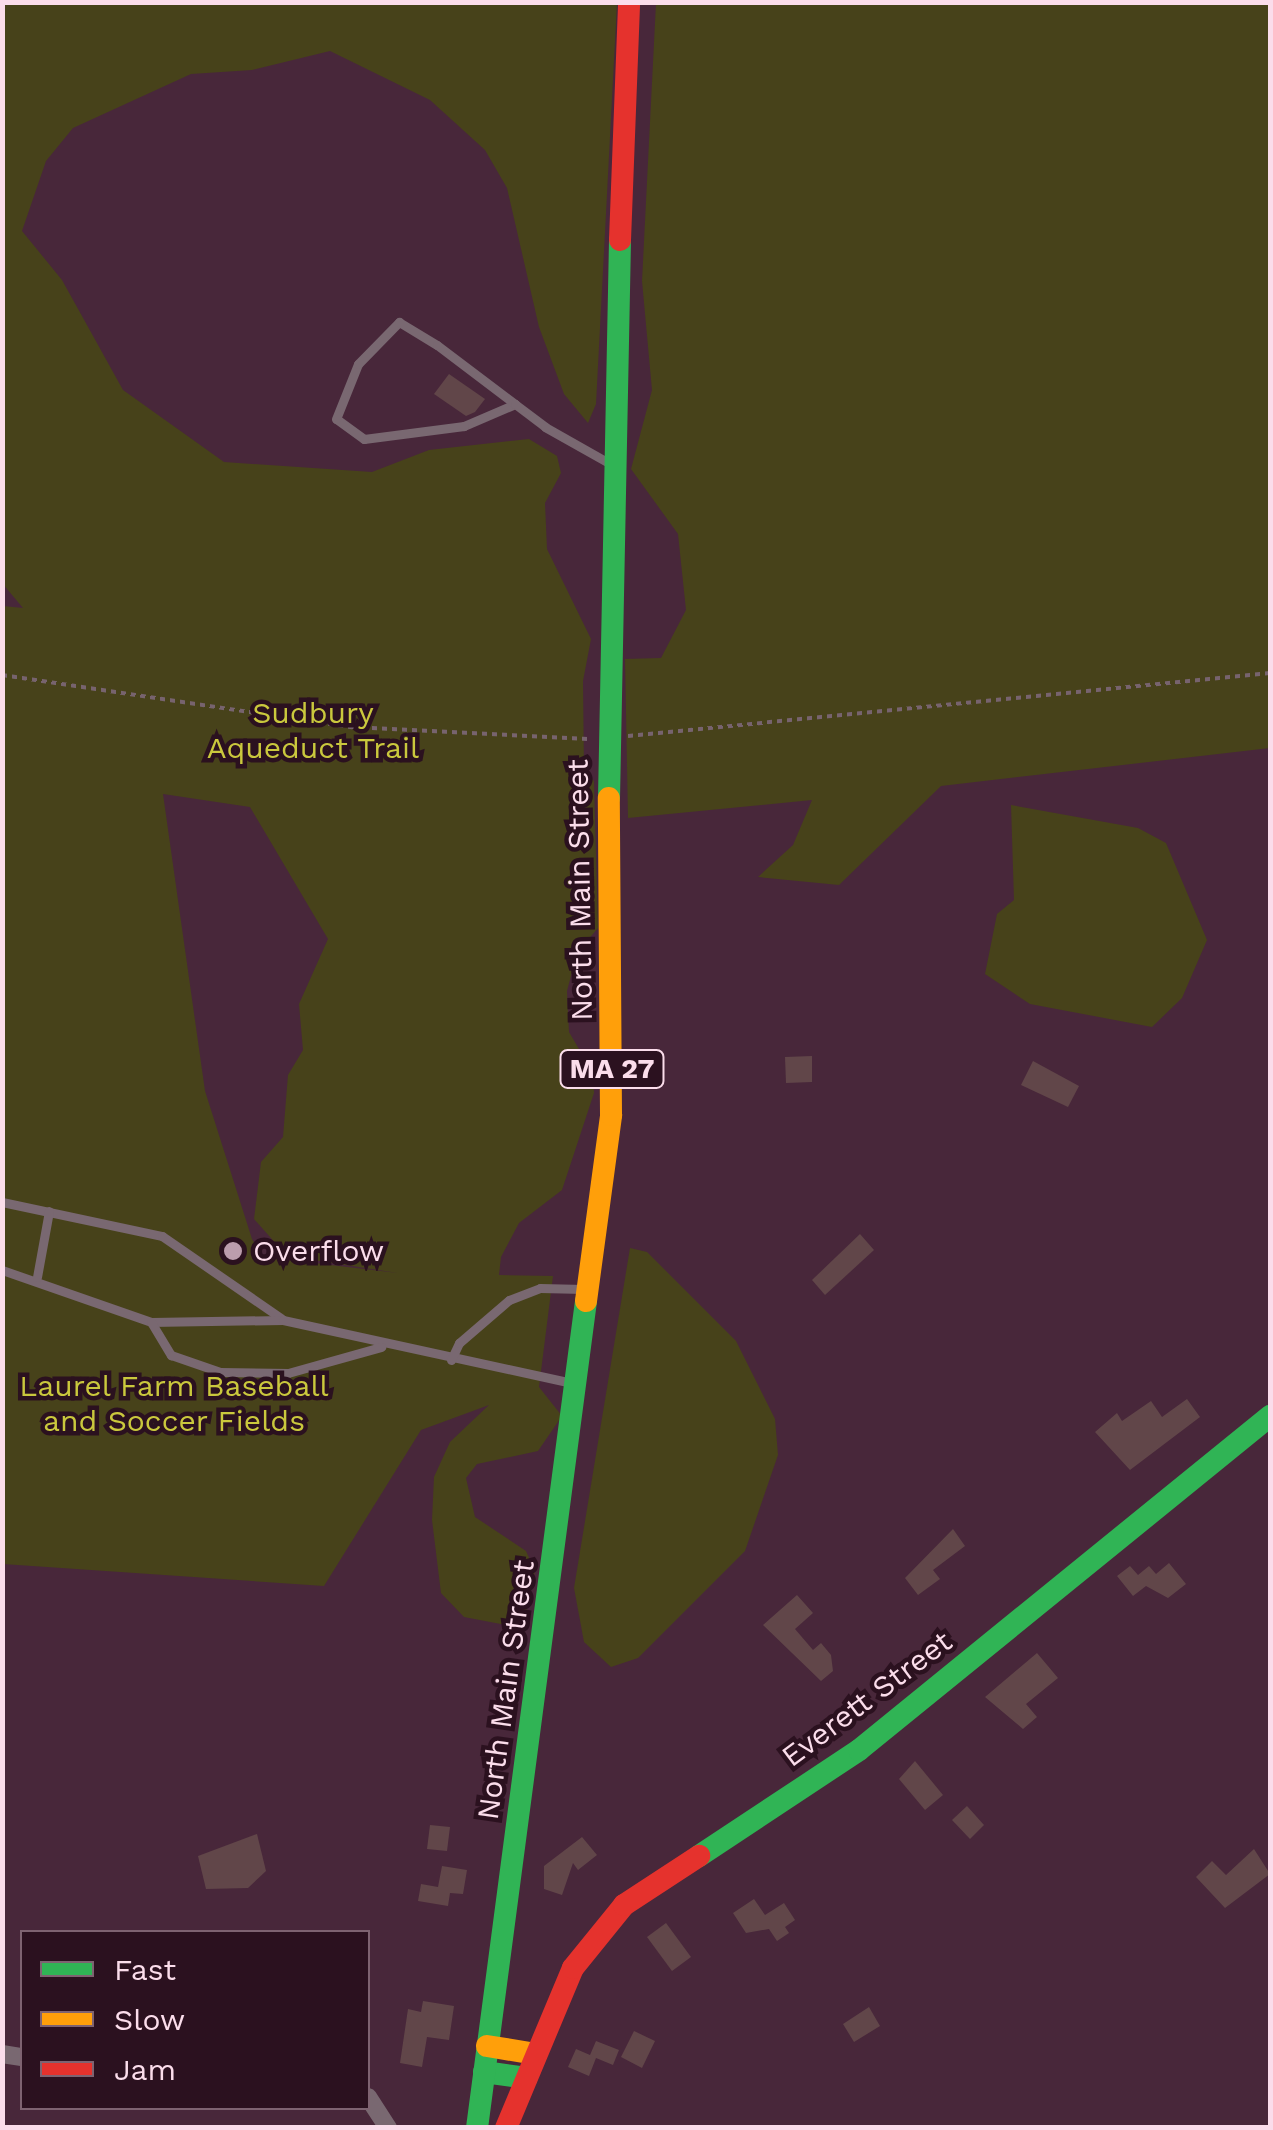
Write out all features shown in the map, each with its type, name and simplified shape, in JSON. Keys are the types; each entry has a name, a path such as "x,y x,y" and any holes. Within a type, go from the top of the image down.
{"main road":[{"name":"North Main Street","path":"477,2128 592,1290 611,1115 610,463 629,2"},
{"name":"Everett Street","path":"506,2128 584,1951 632,1898 859,1750 1270,1416"},
{"path":"487,2046 536,2054"},
{"path":"484,2072 527,2078"}],"street":[{"path":"370,2099 388,2128"}],"lane":[{"path":"515,404 464,426 364,440 336,419 358,364 398,322 515,404 610,463"},
{"path":"2,1202 162,1236 284,1320"},
{"path":"37,1277 49,1211"},
{"path":"2,1270 37,1277 151,1322 284,1320 383,1346 579,1384"},
{"path":"451,1360 459,1343 510,1300 554,1286 592,1290"},
{"path":"151,1322 171,1355 236,1373 318,1368 383,1346"}],"path":[{"path":"2,675 432,735 608,737 1270,673"}],"green space":[{"path":"3,3 617,3 596,404 588,423 564,394 539,327 507,188 485,150 430,100 330,51 252,70 191,74 73,128 46,161 22,231 62,280 123,390 224,462 372,472 429,450 529,439 557,456 561,473 545,503 547,549 591,639 583,681 584,771 594,781 598,928 577,953 567,991 569,1032 593,1073 594,1093 562,1190 519,1223 501,1257 499,1275 553,1276 539,1387 562,1416 538,1451 477,1464 466,1478 475,1517 526,1551 535,1571 526,1612 506,1625 464,1617 441,1593 432,1520 434,1477 450,1442 489,1405 421,1430 324,1586 3,1564 3,606 23,608 2,583","holes":["163,794 250,807 328,939 299,1004 303,1050 288,1075 283,1137 261,1162 254,1219 287,1256 398,1273 263,1257 252,1239 205,1091"]},
{"path":"656,3 1270,3 1270,748 941,786 839,885 758,877 793,845 812,800 628,818 625,659 661,658 686,610 678,534 631,469 652,390 642,281"},
{"path":"1011,805 1138,828 1166,843 1207,940 1182,998 1152,1027 1030,1004 985,974 997,914 1014,900"},
{"path":"630,1248 647,1252 736,1341 775,1419 778,1455 745,1551 638,1658 611,1667 584,1642 574,1588"}],"building":[{"path":"449,374 485,399 475,412 466,416 434,394"},
{"path":"812,1056 812,1082 786,1083 785,1057"},
{"path":"1033,1061 1079,1086 1068,1107 1021,1085"},
{"path":"860,1234 874,1250 825,1295 812,1280"},
{"path":"1187,1399 1200,1417 1130,1470 1095,1432 1117,1413 1122,1421 1151,1401 1162,1417"},
{"path":"953,1529 965,1546 933,1570 940,1579 918,1595 905,1578"},
{"path":"1169,1563 1186,1584 1168,1598 1146,1586 1133,1596 1117,1576 1130,1566 1138,1575 1149,1566 1156,1574"},
{"path":"797,1595 813,1613 795,1629 813,1650 821,1643 831,1655 833,1671 821,1681 763,1625"},
{"path":"1037,1653 1058,1678 1026,1704 1037,1717 1023,1729 985,1697"},
{"path":"915,1761 943,1795 925,1810 899,1779"},
{"path":"967,1806 984,1825 970,1839 952,1820"},
{"path":"430,1825 450,1827 447,1851 427,1849"},
{"path":"257,1834 266,1871 248,1888 206,1889 198,1856"},
{"path":"582,1837 597,1855 578,1870 573,1863 562,1895 544,1889 544,1866"},
{"path":"1254,1849 1270,1874 1225,1908 1196,1877 1212,1861 1226,1875"},
{"path":"442,1866 467,1870 463,1894 450,1893 448,1906 418,1901 421,1884 438,1887"},
{"path":"754,1899 765,1915 784,1903 795,1920 785,1927 789,1933 777,1941 769,1929 746,1933 733,1913"},
{"path":"666,1923 691,1957 672,1971 647,1937"},
{"path":"423,2001 454,2006 449,2040 427,2037 422,2067 400,2063 408,2009 421,2012"},
{"path":"869,2007 880,2026 854,2042 843,2024"},
{"path":"634,2031 655,2041 642,2068 621,2057"},
{"path":"596,2041 619,2050 613,2065 596,2058 589,2076 568,2067 576,2049 590,2055"}],"traffic: fast":[{"path":"609,798 620,240"},
{"path":"477,2128 586,1301"},
{"path":"699,1856 859,1750 1270,1416"},
{"path":"484,2072 527,2078"}],"traffic: slow":[{"path":"586,1301 611,1115 609,798"},
{"path":"487,2046 536,2054"}],"traffic: jam":[{"path":"620,240 629,2"},
{"path":"506,2128 573,1968 624,1905 699,1856"}],"place":[{"name":"Overflow","path":"233,1251"}],"park label":[{"name":"Sudbury Aqueduct Trail","path":"313,730"},
{"name":"Laurel Farm Baseball and Soccer Fields","path":"174,1403"}]}
